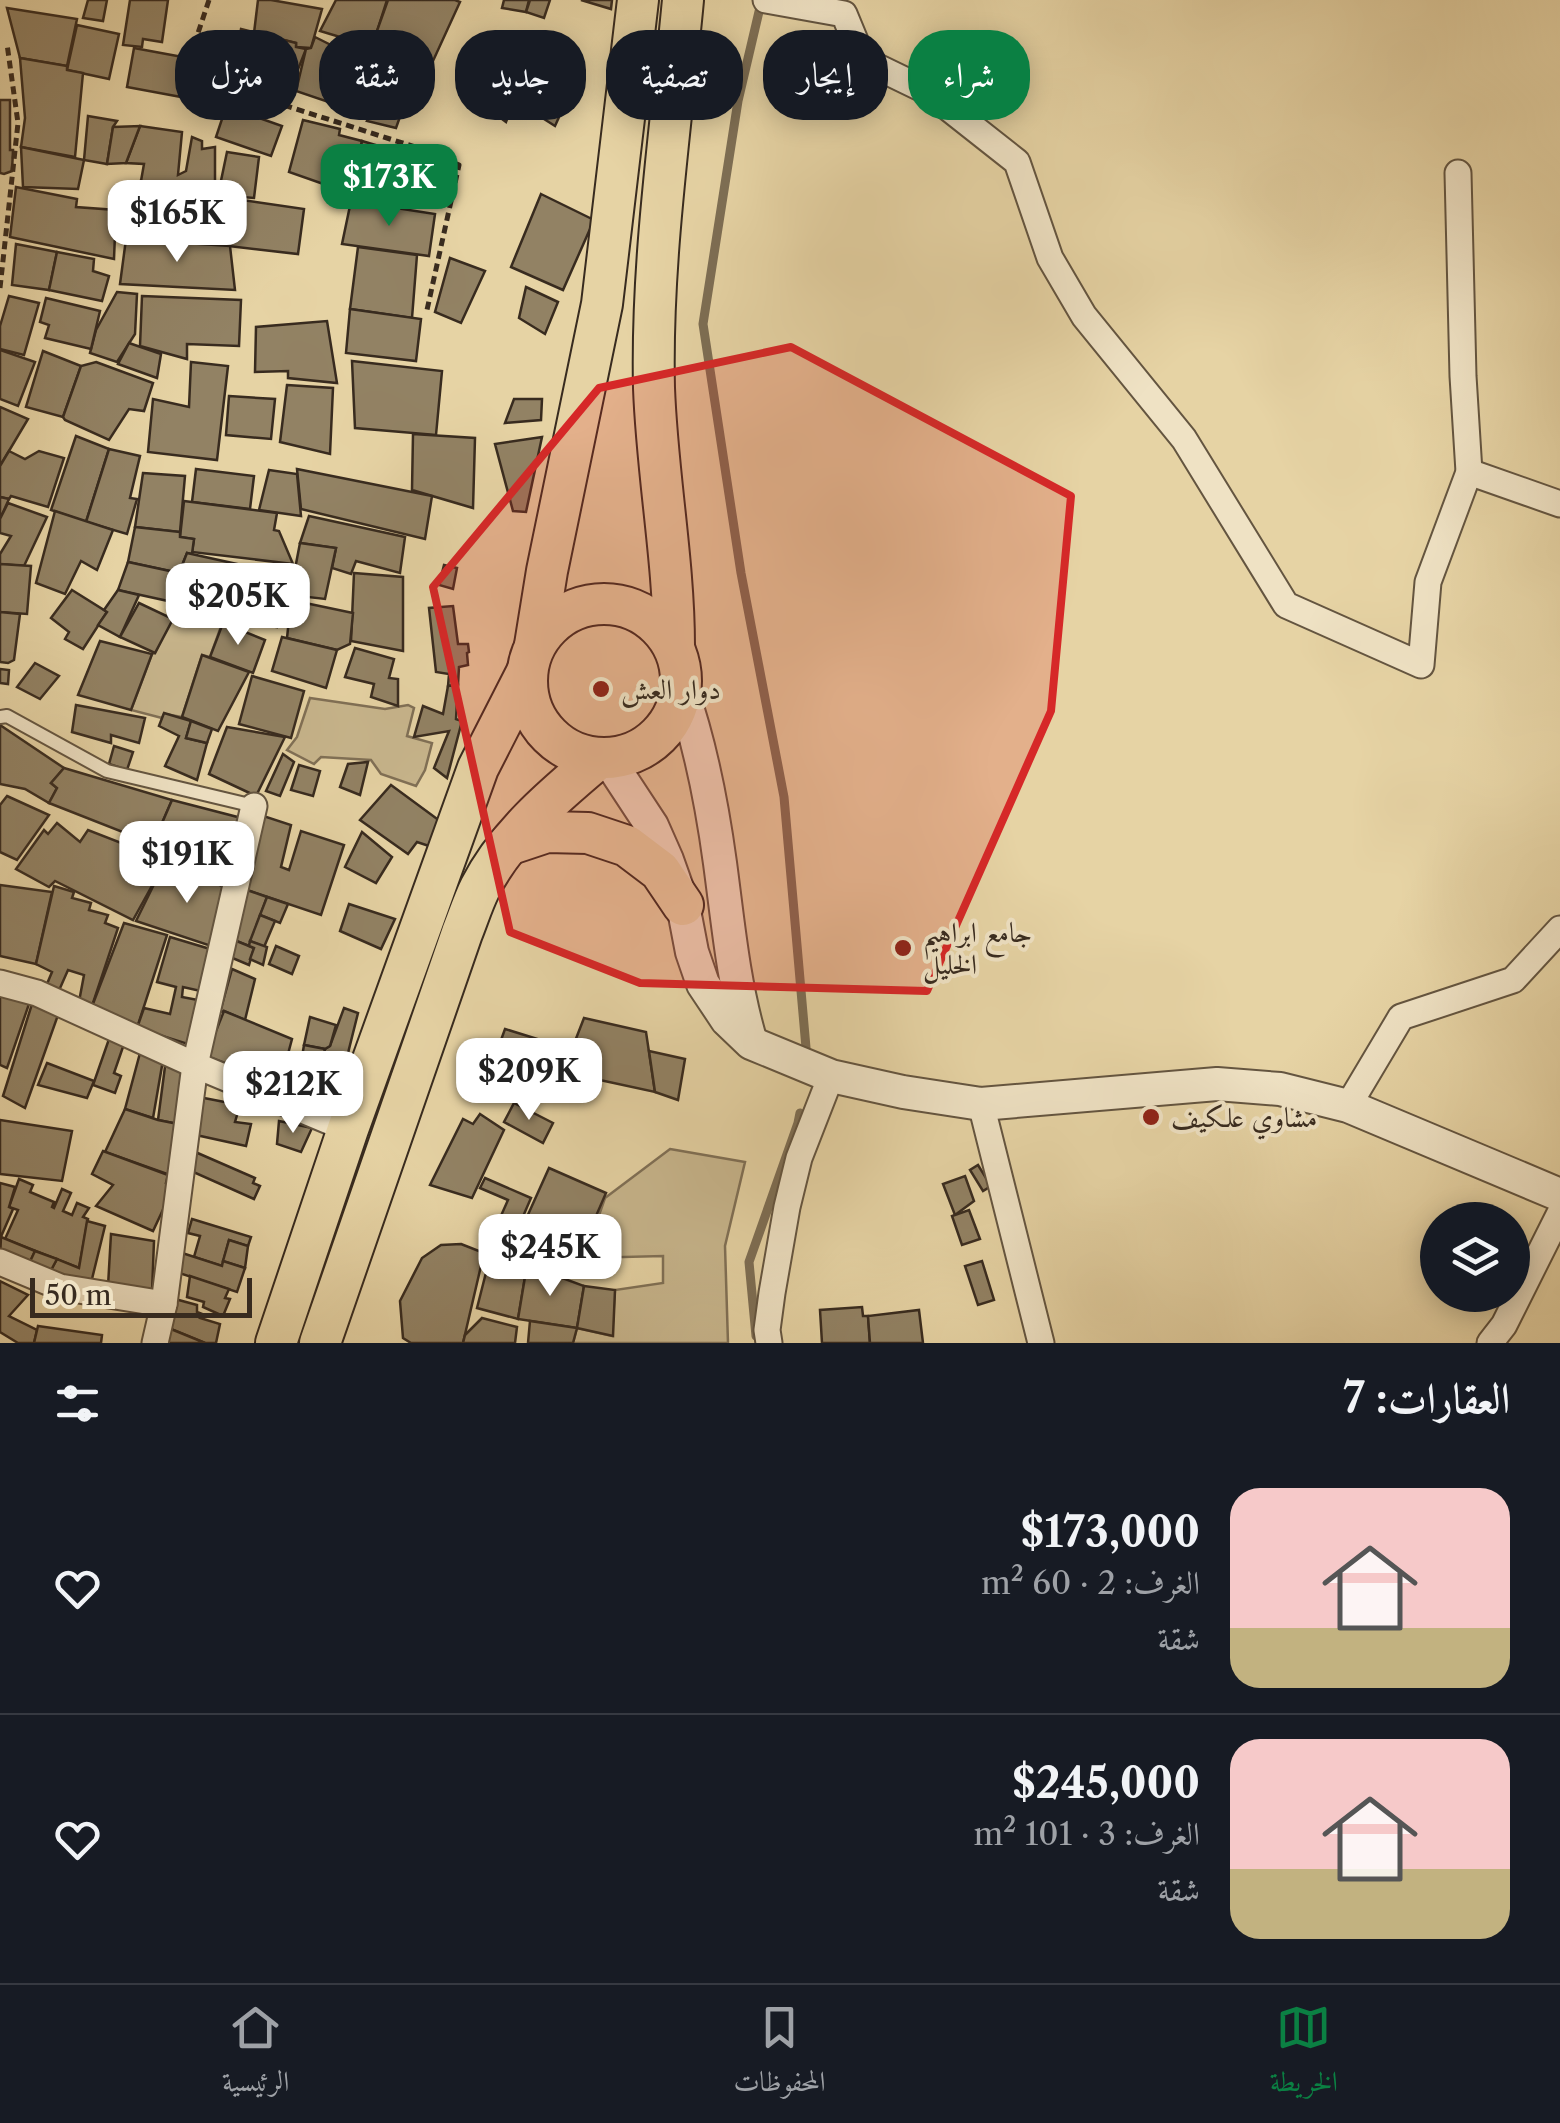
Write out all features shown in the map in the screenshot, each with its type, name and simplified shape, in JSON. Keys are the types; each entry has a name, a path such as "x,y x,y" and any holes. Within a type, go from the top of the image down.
{"main road":[{"path":"638,0 602,304 547,571 527,693 533,713 560,744 578,754 604,758 630,754 649,744 665,729 681,690 657,440 654,301 683,0"},
{"path":"276,1343 478,768 549,626 568,611 592,604 616,604 640,612 660,626 674,646"},
{"path":"320,1343 481,886 508,845 538,811 604,758"},
{"path":"508,845 547,832 588,833 627,846 660,871 683,905"}],"street":[{"path":"771,1 844,14 863,60 927,91 1017,162 1050,258 1084,316 1184,439 1286,605 1421,666 1428,582 1469,472 1458,173"},
{"path":"1469,472 1560,504"},
{"path":"681,690 704,767 740,1006 751,1043"},
{"path":"604,758 652,826 668,860 703,984 727,1020 751,1043 831,1076 980,1104 1217,1084 1280,1089 1348,1106 1560,1195"},
{"path":"155,1343 164,1304 195,1065 254,806"},
{"path":"1348,1106 1400,1018 1513,980 1560,930"},
{"path":"0,983 37,993 348,1129"},
{"path":"769,1343 767,1330 787,1207 799,1158 831,1076"},
{"path":"980,1104 1040,1343"},
{"path":"1490,1343 1504,1325 1560,1213"},
{"path":"0,1262 60,1287 164,1304"}],"lane":[{"path":"0,716 107,771 254,806"}],"path":[{"path":"209,0 198,33 222,40 224,86 434,152 459,164 427,310"},
{"path":"0,288 18,123 7,44"}],"highlighted area":[{"path":"791,347 1071,496 1051,711 927,991 640,983 510,932 433,587 599,388"}],"shaded area":[{"path":"179,604 224,618 210,657 202,655 182,717 164,714 162,718 131,710 152,654"},
{"path":"310,698 385,709 408,705 414,708 407,736 432,743 416,786 381,774 371,760 321,757 314,764 287,750 297,737"},
{"path":"670,1149 745,1162 725,1246 728,1343 573,1343 577,1328 612,1336 615,1290 663,1283 663,1256 584,1258 605,1198"}],"building":[{"path":"88,0 107,0 103,21 83,18"},
{"path":"130,0 168,0 162,42 143,39 142,47 123,45"},
{"path":"258,0 322,9 311,48 299,47 299,30 254,30"},
{"path":"336,0 387,0 377,30 321,30"},
{"path":"388,0 460,2 435,57 435,30 377,30"},
{"path":"504,0 529,0 526,12 502,8"},
{"path":"530,0 550,0 544,18 526,12"},
{"path":"581,0 612,0 611,9"},
{"path":"7,8 77,19 67,66 20,58"},
{"path":"77,25 119,34 109,79 67,70"},
{"path":"315,37 319,39 319,99 299,92 306,49 311,48"},
{"path":"134,48 175,56 175,96 127,87"},
{"path":"299,48 306,49 299,67"},
{"path":"20,58 67,66 67,70 83,73 75,157 21,147 25,118"},
{"path":"0,100 10,100 13,150 12,171 4,174 0,173"},
{"path":"88,116 117,121 107,164 84,160"},
{"path":"222,120 265,120 282,126 271,156 216,137"},
{"path":"303,120 340,129 339,135 362,141 352,194 289,172"},
{"path":"368,120 399,120 396,128"},
{"path":"140,126 182,132 178,175 186,171 192,137 202,141 202,149 215,147 215,188 141,181 144,164 126,163"},
{"path":"140,126 126,163 107,164 113,127"},
{"path":"362,141 409,155 401,204 352,194"},
{"path":"21,147 84,160 78,189 23,187"},
{"path":"227,152 259,157 254,198 218,195"},
{"path":"141,181 169,184 169,241 144,240"},
{"path":"16,187 77,199 76,207 116,210 114,259 10,237"},
{"path":"541,194 594,220 563,290 511,267"},
{"path":"214,196 304,209 298,254 211,244"},
{"path":"214,196 212,233 178,235 175,198"},
{"path":"351,201 435,214 429,256 342,244"},
{"path":"126,239 230,246 235,290 120,284"},
{"path":"16,244 57,252 49,290 12,285"},
{"path":"358,247 417,255 412,318 350,309"},
{"path":"57,252 94,259 93,271 109,276 102,301 49,290"},
{"path":"450,258 485,271 461,323 435,312"},
{"path":"526,287 558,302 545,334 519,318"},
{"path":"117,292 137,294 135,334 117,362 90,353 96,330"},
{"path":"9,296 39,303 24,355 0,349 0,326"},
{"path":"142,296 241,300 239,346 187,344 187,359 140,346"},
{"path":"46,298 100,311 91,349 45,338 49,325 40,322"},
{"path":"350,309 421,319 416,361 346,353"},
{"path":"327,321 337,383 288,378 288,371 255,372 256,327"},
{"path":"129,343 161,354 157,378 118,364"},
{"path":"0,350 35,362 18,406 0,399"},
{"path":"43,351 81,366 63,417 26,407"},
{"path":"352,361 442,371 436,435 355,428"},
{"path":"96,362 153,383 144,411 129,409 109,440 63,417 81,366"},
{"path":"191,362 228,366 217,460 148,452 153,399 189,407"},
{"path":"287,385 333,388 330,454 280,442"},
{"path":"229,396 275,399 271,439 226,435"},
{"path":"514,399 542,399 541,420 505,423"},
{"path":"0,407 28,419 0,466"},
{"path":"413,434 475,438 473,508 412,490"},
{"path":"76,436 109,449 86,522 51,510"},
{"path":"542,437 526,512 513,511 495,444"},
{"path":"109,449 140,456 130,498 137,499 127,534 86,522"},
{"path":"9,451 25,459 39,451 64,458 48,507 11,496 0,497 0,466"},
{"path":"196,469 254,476 250,509 192,502"},
{"path":"297,469 432,496 425,539 301,509"},
{"path":"269,470 297,474 301,516 259,510"},
{"path":"143,473 185,476 180,532 135,527"},
{"path":"0,497 9,499 0,519"},
{"path":"184,501 277,513 274,530 279,531 293,564 192,552 194,539 180,537"},
{"path":"8,503 47,517 24,566 0,564 0,554 11,536 0,533 0,519"},
{"path":"55,511 113,530 97,570 81,561 65,594 36,583"},
{"path":"309,516 405,537 400,573 356,561 351,574 332,568 336,548 300,543"},
{"path":"135,527 180,532 180,537 194,539 192,554 187,553 179,573 128,562"},
{"path":"300,543 336,548 325,599 290,595"},
{"path":"187,553 246,566 234,621 168,601"},
{"path":"128,562 179,573 168,601 118,590"},
{"path":"0,564 31,566 27,614 0,612"},
{"path":"444,565 457,568 453,589 439,585"},
{"path":"246,566 287,576 277,627 234,621"},
{"path":"354,573 403,577 403,651 351,641"},
{"path":"72,590 107,612 83,649 65,639 69,632 51,618"},
{"path":"118,590 139,595 120,637 98,625"},
{"path":"291,600 353,613 350,644 337,650 287,638"},
{"path":"139,603 173,619 155,653 120,637"},
{"path":"453,606 458,644 468,644 469,652 468,665 459,667 458,685 448,686 449,674 436,672 429,608"},
{"path":"0,612 20,614 14,660 8,663 0,662"},
{"path":"223,623 265,640 253,673 210,657"},
{"path":"282,637 337,650 326,688 272,671"},
{"path":"100,641 152,654 131,710 78,695"},
{"path":"355,648 394,659 389,678 398,679 398,706 371,697 374,684 345,677"},
{"path":"202,655 249,672 218,731 182,717"},
{"path":"35,663 59,676 40,699 17,687"},
{"path":"0,669 9,670 8,684 0,683"},
{"path":"252,676 304,691 291,738 239,724"},
{"path":"458,685 456,719 462,721 447,778 434,768 449,731 414,737 423,706 443,714 448,686"},
{"path":"76,705 145,718 139,743 111,735 111,743 72,732"},
{"path":"164,713 191,721 186,738 207,743 197,780 165,766 179,736 159,726"},
{"path":"191,721 212,729 207,743 186,738"},
{"path":"0,725 64,768 51,783 57,788 49,803 25,789 0,784"},
{"path":"227,727 285,737 256,796 209,774"},
{"path":"114,746 133,752 127,770 109,764"},
{"path":"283,754 294,762 280,796 266,791"},
{"path":"368,762 360,795 340,787 348,764"},
{"path":"299,765 320,771 313,796 291,790"},
{"path":"64,768 172,800 153,844 49,803 57,788 51,783"},
{"path":"391,785 444,824 429,846 417,842 408,854 360,820"},
{"path":"7,796 49,815 17,860 0,852 0,805"},
{"path":"172,800 249,820 235,884 153,844"},
{"path":"254,813 291,825 281,867 289,870 301,831 344,845 321,915 238,887"},
{"path":"57,823 80,842 88,830 124,844 123,851 164,864 133,920 55,881 49,887 16,869 44,830 48,834"},
{"path":"362,832 392,857 376,883 345,867"},
{"path":"164,864 233,890 217,948 136,921"},
{"path":"0,885 52,892 36,964 0,956"},
{"path":"54,886 74,892 72,898 91,903 89,910 108,915 105,923 118,928 91,1009 78,1007 84,975 68,970 57,995 44,991 52,972 36,964"},
{"path":"244,889 267,897 249,946 229,938"},
{"path":"267,897 288,904 280,923 260,915"},
{"path":"349,904 395,919 381,949 340,931"},
{"path":"260,915 275,921 264,947 250,941"},
{"path":"124,923 167,935 137,1028 91,1009"},
{"path":"170,937 210,949 205,992 183,987 182,997 203,1001 194,1046 137,1028 144,1008 170,1014 176,987 157,982"},
{"path":"229,938 254,948 249,965 223,954"},
{"path":"250,941 267,947 263,965 250,959 254,948 249,946"},
{"path":"276,946 299,956 292,974 269,964"},
{"path":"232,969 255,979 245,1020 220,1012"},
{"path":"0,993 29,1004 7,1068 0,1065"},
{"path":"32,1004 58,1015 25,1108 3,1096"},
{"path":"344,1008 358,1013 347,1057 338,1061 315,1101 307,1096"},
{"path":"224,1011 292,1039 280,1084 206,1056"},
{"path":"310,1017 336,1025 330,1046 325,1049 304,1045"},
{"path":"584,1018 646,1032 655,1092 563,1072"},
{"path":"505,1029 560,1046 540,1097 489,1073"},
{"path":"109,1039 124,1044 114,1073 121,1076 115,1093 93,1085"},
{"path":"304,1045 325,1049 304,1102 282,1095 300,1069"},
{"path":"649,1051 685,1059 678,1100 655,1092"},
{"path":"140,1053 163,1060 153,1118 125,1109"},
{"path":"166,1059 189,1067 178,1124 158,1120"},
{"path":"47,1063 94,1081 87,1098 38,1085"},
{"path":"204,1098 240,1105 235,1122 251,1124 246,1146 196,1135"},
{"path":"514,1103 553,1123 543,1143 504,1122"},
{"path":"125,1109 178,1124 170,1175 105,1152"},
{"path":"480,1114 504,1130 472,1198 430,1185 463,1119 473,1124"},
{"path":"0,1120 72,1131 62,1181 0,1174"},
{"path":"279,1121 312,1128 301,1152 277,1144"},
{"path":"103,1151 168,1175 166,1183 174,1186 153,1231 96,1206 113,1185 92,1174"},
{"path":"193,1151 255,1178 253,1183 260,1186 254,1199 191,1171"},
{"path":"978,1165 991,1186 983,1191 970,1170"},
{"path":"549,1168 606,1193 580,1253 522,1228"},
{"path":"965,1176 974,1201 955,1215 943,1184"},
{"path":"485,1178 531,1198 511,1244 492,1236 508,1200 480,1188"},
{"path":"19,1179 33,1185 30,1192 54,1202 54,1208 62,1189 71,1193 63,1211 72,1215 77,1203 89,1208 83,1217 88,1219 79,1268 5,1239 18,1210 9,1207"},
{"path":"0,1183 15,1187 9,1207 13,1209 0,1239"},
{"path":"969,1210 980,1239 962,1245 952,1216"},
{"path":"192,1219 251,1237 248,1246 229,1240 222,1266 194,1257 200,1236 188,1233"},
{"path":"87,1221 105,1226 91,1283 50,1271 57,1259 79,1268"},
{"path":"111,1234 154,1241 152,1292 108,1286"},
{"path":"1,1237 35,1251 27,1269 0,1258"},
{"path":"229,1240 248,1246 245,1268 223,1261"},
{"path":"461,1244 484,1253 463,1343 411,1343 403,1338 400,1301 422,1258 441,1245"},
{"path":"492,1249 527,1265 518,1319 477,1308"},
{"path":"35,1251 57,1259 47,1278 25,1272"},
{"path":"176,1251 222,1266 223,1261 245,1268 237,1292 170,1270"},
{"path":"982,1261 994,1300 978,1305 965,1266"},
{"path":"527,1265 584,1286 577,1328 518,1319"},
{"path":"190,1276 229,1289 225,1298 230,1299 223,1316 203,1307 204,1302 187,1297"},
{"path":"0,1281 28,1295 9,1316 37,1330 34,1343 18,1343 0,1332"},
{"path":"584,1286 615,1290 613,1336 577,1328"},
{"path":"175,1299 197,1305 200,1318 220,1324 216,1343 205,1343 166,1327"},
{"path":"862,1307 863,1316 868,1316 870,1343 822,1343 820,1310"},
{"path":"919,1310 923,1343 870,1343 868,1316"},
{"path":"482,1318 517,1327 515,1343 463,1343 465,1335"},
{"path":"530,1321 577,1328 573,1343 528,1343"},
{"path":"38,1326 102,1335 101,1343 34,1343"},
{"path":"166,1327 205,1343 164,1343"}],"waterway":[{"path":"761,3 738,101 703,324 741,573 784,797 807,1059"},
{"path":"756,1336 749,1262 800,1113"}],"place":[{"name":"دوار العش","path":"601,689"},
{"name":"جامع ابراهيم الخليل","path":"903,948"},
{"name":"مشاوي علكيف","path":"1151,1117"}]}
